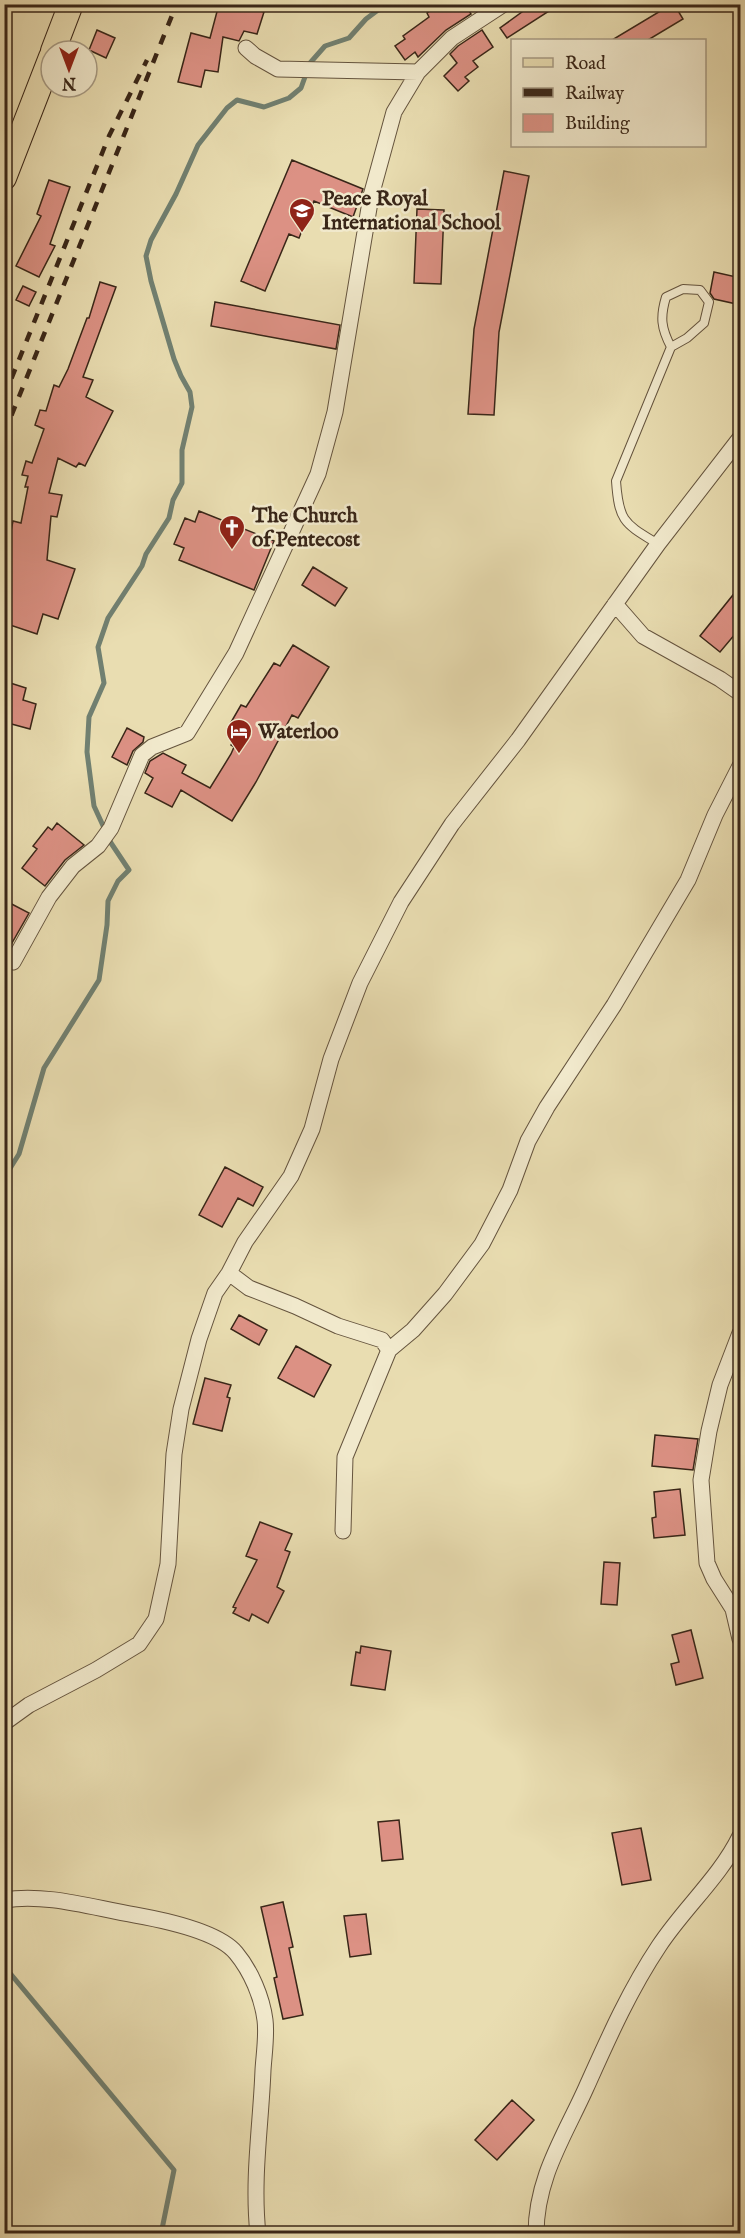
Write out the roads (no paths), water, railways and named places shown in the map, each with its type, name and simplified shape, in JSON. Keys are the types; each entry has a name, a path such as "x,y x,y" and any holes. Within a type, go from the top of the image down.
{"main road":[{"path":"58,39 71,4"},
{"path":"4,178 12,136 39,81"}],"street":[{"path":"13,962 49,897 73,866 98,846 111,828 142,756 152,747 187,733 236,653 318,474 335,412 371,196 394,112 418,72 452,38 504,4"},
{"path":"246,48 278,69 418,72"},
{"path":"4,1723 29,1705 96,1670 139,1644 156,1619 168,1564 174,1454 190,1368 215,1293 229,1273 245,1242 291,1176 312,1129 331,1059 360,983 401,902 452,824 518,740 658,544 741,438"},
{"path":"615,604 643,636 720,678 741,693"},
{"path":"343,1531 345,1457 388,1350 413,1330 445,1294 482,1244 510,1190 528,1142 547,1107 620,996 688,880 715,815 741,766"},
{"path":"229,1273 249,1288 338,1326 382,1340 388,1350"},
{"path":"741,1333 720,1385 701,1480 707,1563 733,1609 741,1639"},
{"path":"536,2234 536,2212 540,2191 551,2161 604,2044 630,1993 660,1944 714,1877 741,1836"},
{"path":"4,1900 50,1899 168,1921 209,1935 236,1952 255,1984 265,2020 261,2123 254,2202 258,2234"}],"lane":[{"path":"658,544 628,525 618,504 616,480 671,347 687,338 704,323 709,302 700,290 683,289 666,297 661,315 662,330 671,347"}],"waterway":[{"path":"4,1178 19,1154 44,1068 99,980 108,901 118,881 129,870 111,843 94,806 87,752 89,717 104,683 98,647 108,618 142,566 146,554 169,518 173,500 182,483 182,450 192,407 190,392 174,359 151,281 146,256 151,240 176,194 198,145 227,108 237,100 264,107 289,98 301,88 310,63 325,46 349,38 366,19 378,10 405,4"},
{"path":"4,1966 174,2170 161,2234"}],"railway":[{"path":"4,434 175,8"},
{"path":"4,397 109,136 147,60"}],"place":[{"name":"Peace Royal International School","path":"302,234"},
{"name":"The Church of Pentecost","path":"232,551"},
{"name":"Waterloo","path":"239,755"}]}
